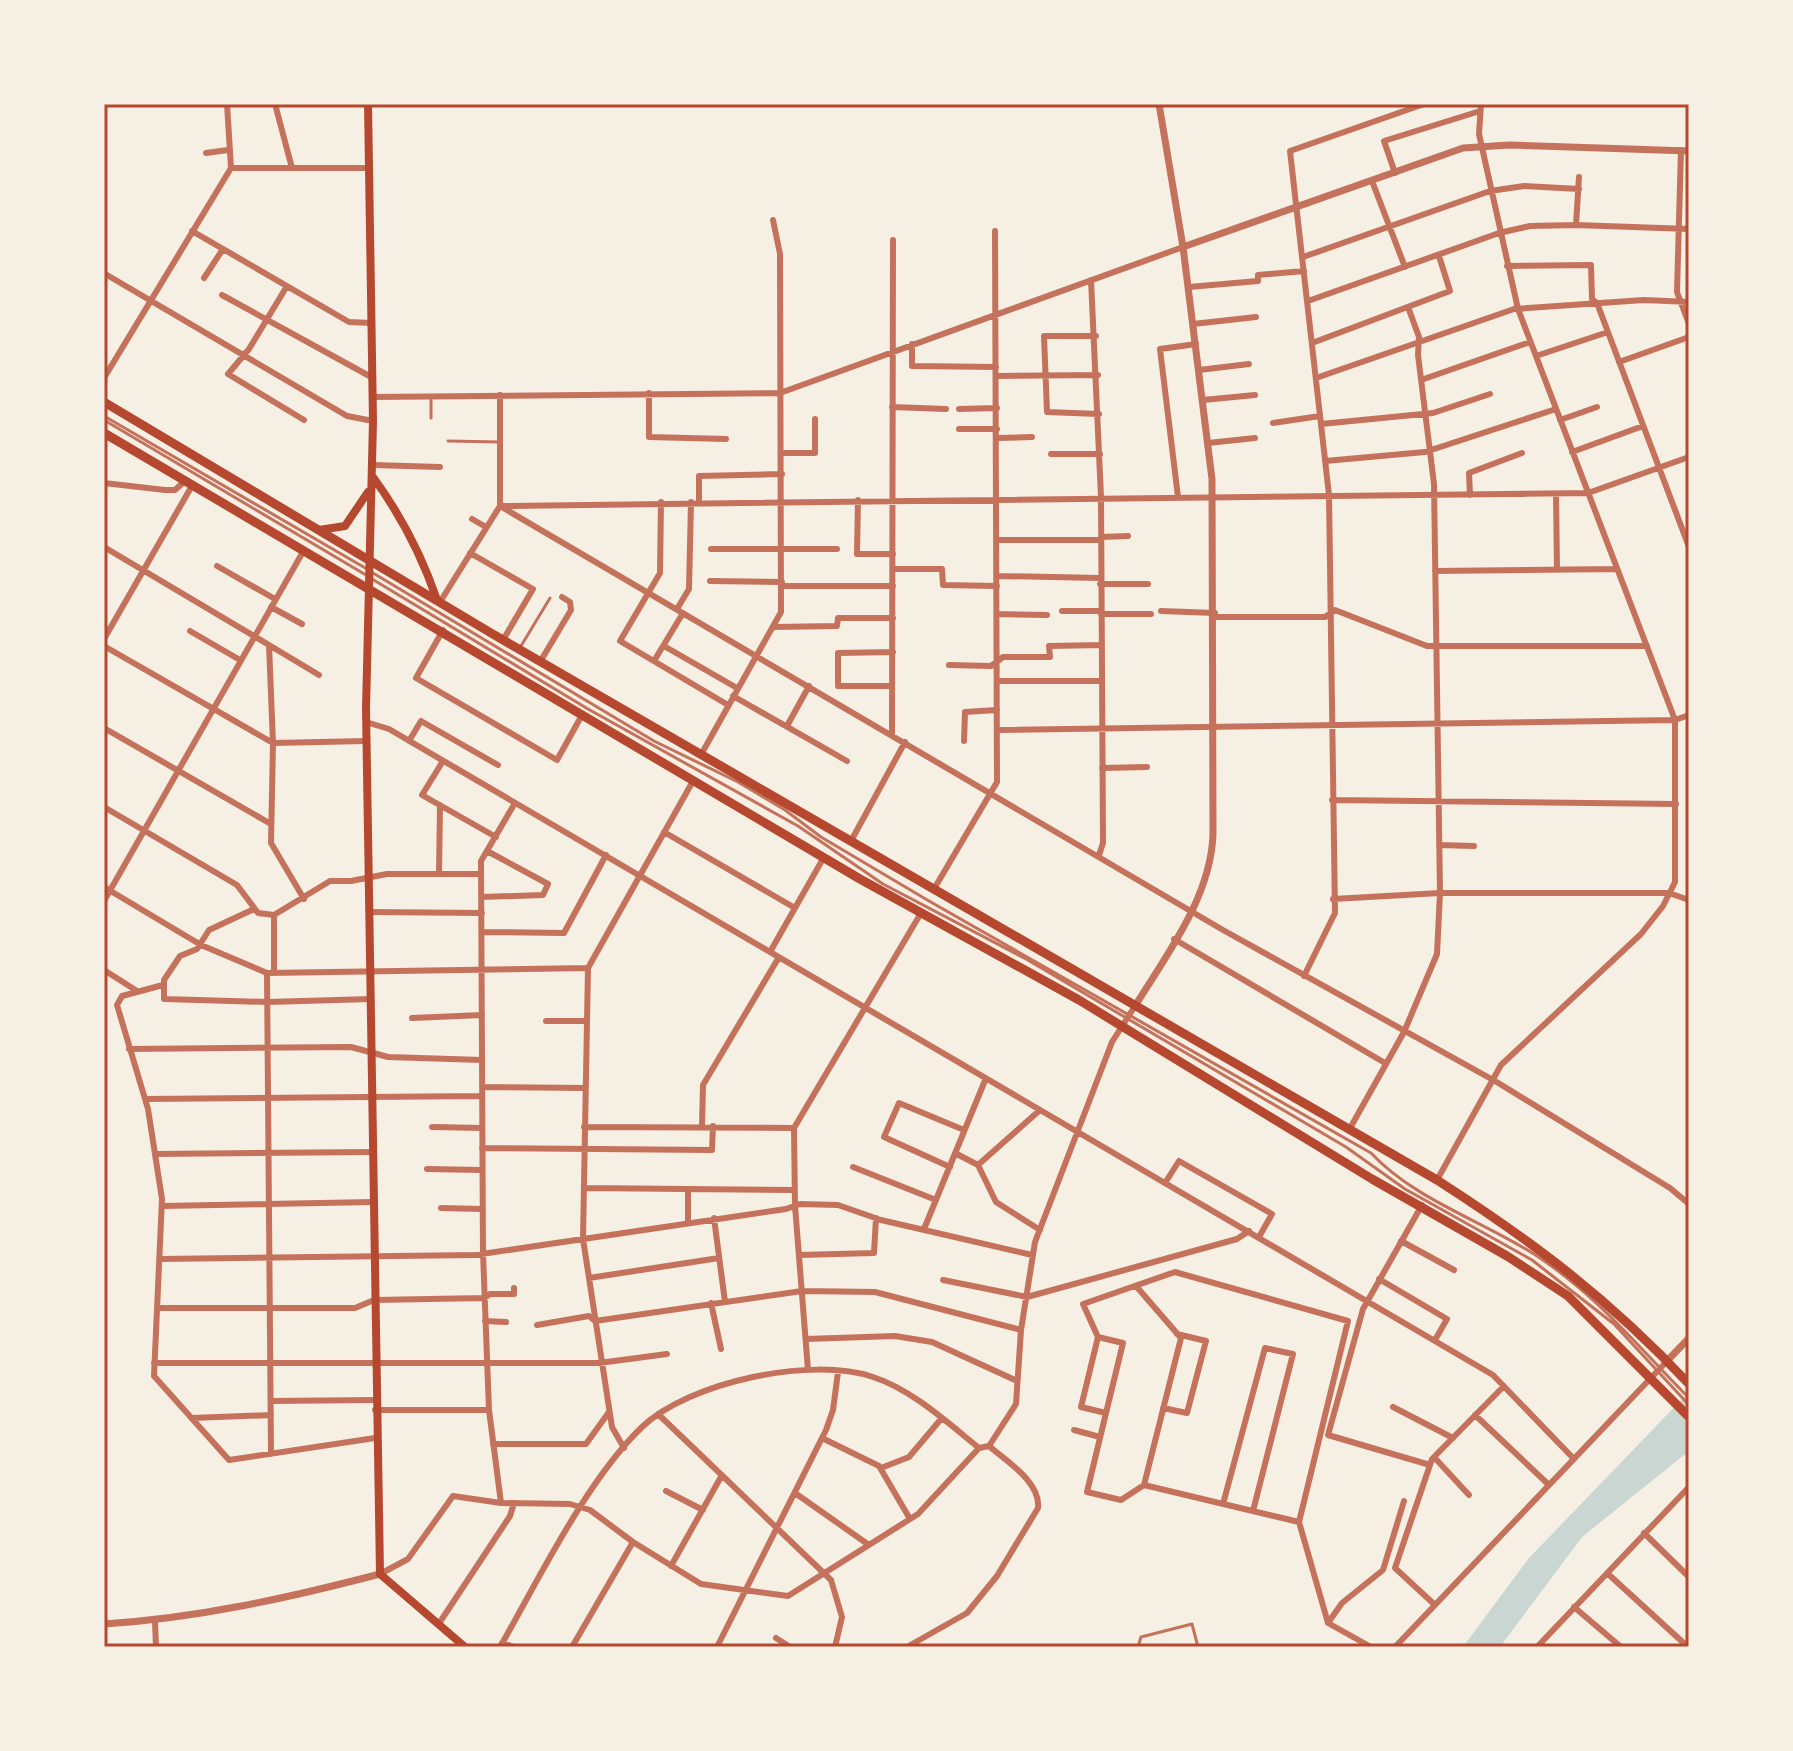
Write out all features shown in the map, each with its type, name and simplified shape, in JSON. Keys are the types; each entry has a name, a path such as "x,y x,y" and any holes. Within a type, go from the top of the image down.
{"main road":[{"path":"368,104 373,477 367,568 366,741 375,1438 380,1574 465,1647"},
{"path":"104,402 319,530 367,568 438,601 934,889 1372,1179 1422,1205 1568,1296 1668,1380 1689,1384"},
{"path":"104,433 921,913 1349,1130 1437,1180 1502,1222 1587,1284 1668,1380 1689,1417"},
{"path":"373,477 389,499 425,567 438,601"},
{"path":"319,530 342,528 352,520 370,488"}],"street":[{"path":"104,378 231,168 227,104"},
{"path":"275,104 292,168"},
{"path":"104,1624 155,1622 221,1612 380,1574 408,1559 453,1496 501,1503 582,1507 701,1584 788,1596 910,1519 937,1497 979,1448 989,1446 1013,1413 1032,1255 1040,1230 1112,1042 1192,910 1205,881 1213,850 1213,497 1189,287 1159,104"},
{"path":"1304,976 1335,913 1329,495 1290,151 1424,104"},
{"path":"1395,173 1384,141 1481,108 1479,134 1518,309 1675,720 1675,882 1641,934 1501,1065 1495,1081 1437,1180"},
{"path":"373,397 780,393 995,313 1463,148 1509,145 1685,151 1677,292 1685,302 1689,324"},
{"path":"206,153 228,150"},
{"path":"231,168 369,168"},
{"path":"1576,225 1579,177"},
{"path":"1372,181 1405,267"},
{"path":"1303,257 1490,191 1524,186 1579,189"},
{"path":"702,753 781,612 780,254 773,220"},
{"path":"1308,301 1499,233 1530,226 1689,229"},
{"path":"192,231 349,322 372,323"},
{"path":"934,889 997,782 995,231"},
{"path":"892,735 893,240"},
{"path":"204,278 223,249"},
{"path":"1312,343 1450,291 1439,256"},
{"path":"1507,266 1591,265 1592,299 1597,303 1689,547"},
{"path":"1189,287 1258,281 1258,275 1304,271"},
{"path":"107,275 347,416 373,421"},
{"path":"1091,280 1098,375 1101,497 1103,843 1099,855"},
{"path":"287,286 249,349 241,354 228,374 304,420"},
{"path":"222,295 373,378"},
{"path":"1316,378 1518,309 1597,303 1685,302"},
{"path":"1349,1130 1404,1032 1437,954 1440,893 1434,496 1418,355 1421,344 1408,307"},
{"path":"1193,324 1256,317"},
{"path":"1536,356 1608,332"},
{"path":"1096,336 1044,336 1047,412 1099,414"},
{"path":"1619,362 1689,337"},
{"path":"1421,380 1530,342"},
{"path":"912,344 912,366 996,367"},
{"path":"1178,497 1160,349 1196,344"},
{"path":"1199,370 1249,364"},
{"path":"996,376 1098,375"},
{"path":"649,393 649,437 726,439"},
{"path":"1273,423 1425,414 1490,394"},
{"path":"438,601 500,506 500,395"},
{"path":"1203,400 1255,395"},
{"path":"892,407 946,409"},
{"path":"1560,420 1597,407"},
{"path":"959,409 997,408"},
{"path":"1325,461 1430,450 1556,409"},
{"path":"782,453 815,453 815,419"},
{"path":"1572,452 1643,426"},
{"path":"959,429 997,429"},
{"path":"997,438 1032,437"},
{"path":"1208,443 1255,438"},
{"path":"1470,495 1469,473 1522,453"},
{"path":"1051,454 1100,454"},
{"path":"500,506 1588,493 1689,457"},
{"path":"373,465 440,467"},
{"path":"654,661 664,646 689,589 699,476 782,474"},
{"path":"104,483 175,490 190,482"},
{"path":"104,639 190,482"},
{"path":"1556,494 1557,569"},
{"path":"858,500 857,554 893,554"},
{"path":"661,502 660,573 620,641 728,705"},
{"path":"500,506 1304,976 1495,1081 1670,1188 1689,1204"},
{"path":"472,519 486,527"},
{"path":"997,540 1128,536"},
{"path":"104,547 319,675"},
{"path":"711,549 837,549"},
{"path":"104,901 107,888 144,831 304,550"},
{"path":"470,553 533,589 503,640"},
{"path":"217,566 275,599"},
{"path":"893,569 942,569 943,585 997,586"},
{"path":"1435,571 1617,569"},
{"path":"997,576 1148,584"},
{"path":"710,581 893,586"},
{"path":"540,662 571,610 570,602 562,597"},
{"path":"271,607 302,624"},
{"path":"1161,611 1325,617 1335,610 1435,646 1647,646"},
{"path":"1062,611 1151,614"},
{"path":"997,614 1047,615"},
{"path":"774,627 837,626 838,618 893,618"},
{"path":"443,630 416,678 557,760 582,715"},
{"path":"190,631 240,660"},
{"path":"269,645 273,743 271,843 304,899"},
{"path":"949,665 991,666 1003,657 1050,657 1049,646 1101,645"},
{"path":"104,646 273,743 366,741"},
{"path":"664,646 737,688"},
{"path":"892,686 838,686 838,653 893,652"},
{"path":"997,681 1101,681"},
{"path":"787,726 809,686"},
{"path":"733,696 847,761"},
{"path":"964,741 965,712 997,710"},
{"path":"997,730 1675,720 1689,715"},
{"path":"409,741 421,721 498,765"},
{"path":"366,722 409,741 606,855 1493,1375 1574,1459"},
{"path":"104,728 271,824"},
{"path":"851,841 905,742"},
{"path":"443,761 422,795 496,837"},
{"path":"1102,768 1147,767"},
{"path":"624,1448 612,1427 583,1239 588,968 693,781"},
{"path":"1332,800 1437,801 1446,804 1676,804"},
{"path":"501,1503 489,1410 484,1298 481,861 515,803"},
{"path":"439,874 440,805"},
{"path":"104,807 237,885 254,909 274,915 330,881 387,874 481,874"},
{"path":"664,832 795,908"},
{"path":"1439,845 1474,846"},
{"path":"481,897 543,895 548,884 487,851"},
{"path":"482,932 564,933 606,855"},
{"path":"770,952 824,857"},
{"path":"107,888 201,945 271,973 588,968"},
{"path":"1333,899 1440,893 1669,893 1689,900"},
{"path":"254,909 209,930 201,945 180,956 163,985 167,1001 371,999"},
{"path":"369,912 482,913"},
{"path":"808,1370 794,1190 794,1128 921,913"},
{"path":"271,1454 268,1002 274,915"},
{"path":"1174,939 1385,1063"},
{"path":"702,1126 703,1085 779,957"},
{"path":"104,970 137,991"},
{"path":"163,985 122,996 117,1005 145,1099 162,1206 154,1376 229,1460 375,1438"},
{"path":"412,1018 482,1015"},
{"path":"546,1021 587,1021"},
{"path":"129,1049 351,1047 388,1057 482,1060"},
{"path":"924,1229 986,1078"},
{"path":"482,1087 585,1088"},
{"path":"145,1099 482,1096"},
{"path":"950,1167 884,1137 899,1103 964,1130"},
{"path":"978,1165 1040,1110"},
{"path":"482,1148 712,1150 713,1126"},
{"path":"432,1127 482,1128"},
{"path":"584,1127 794,1128"},
{"path":"155,1154 372,1152"},
{"path":"955,1153 978,1165 996,1202 1040,1230"},
{"path":"1165,1183 1179,1161 1272,1214 1259,1237"},
{"path":"853,1167 936,1200"},
{"path":"427,1169 482,1170"},
{"path":"584,1188 794,1190"},
{"path":"688,1189 688,1223"},
{"path":"162,1206 373,1202"},
{"path":"160,1259 483,1253 795,1206 838,1205 876,1218 1032,1255"},
{"path":"1422,1205 1367,1300 1328,1435 1430,1465"},
{"path":"441,1208 482,1209"},
{"path":"714,1218 725,1302"},
{"path":"799,1255 874,1253 876,1218"},
{"path":"943,1280 1027,1297 1237,1239 1249,1231"},
{"path":"1401,1241 1454,1270"},
{"path":"589,1278 719,1258"},
{"path":"1106,1413 1081,1407 1098,1337 1083,1304 1175,1272 1348,1321 1299,1522 1328,1623 1371,1647"},
{"path":"1379,1279 1447,1319 1435,1340"},
{"path":"1098,1337 1123,1343 1087,1492 1121,1500 1144,1485 1181,1338 1136,1286"},
{"path":"157,1308 355,1308 374,1300 484,1298 490,1294 514,1294 514,1288"},
{"path":"537,1325 589,1316 595,1321 802,1291 875,1292 1021,1330"},
{"path":"711,1303 721,1349"},
{"path":"485,1321 506,1322"},
{"path":"1163,1408 1187,1413 1206,1341 1177,1334"},
{"path":"806,1339 895,1336 932,1342 1015,1380"},
{"path":"1395,1647 1689,1338"},
{"path":"1223,1504 1265,1348 1293,1354 1253,1511"},
{"path":"154,1363 602,1363 667,1354"},
{"path":"514,1647 501,1645 582,1507 624,1448 658,1414 736,1381 808,1370 838,1372 884,1381 979,1448"},
{"path":"720,1646 822,1438 833,1410 838,1372"},
{"path":"1435,1605 1395,1568 1434,1457 1503,1387"},
{"path":"271,1401 489,1410"},
{"path":"1393,1407 1453,1438"},
{"path":"493,1444 586,1444 609,1411"},
{"path":"658,1414 779,1527 799,1553 831,1580 842,1617 835,1647"},
{"path":"192,1418 271,1415"},
{"path":"1475,1415 1549,1485"},
{"path":"881,1468 909,1457 941,1419"},
{"path":"1074,1430 1100,1437"},
{"path":"822,1438 881,1468 910,1519"},
{"path":"907,1647 967,1613 997,1576 1038,1508 1038,1496 1033,1487 989,1446"},
{"path":"1434,1457 1469,1495"},
{"path":"671,1566 722,1475"},
{"path":"1144,1485 1299,1522"},
{"path":"1548,1647 1539,1644 1689,1487"},
{"path":"666,1491 703,1510"},
{"path":"795,1493 869,1545"},
{"path":"1682,1494 1689,1501"},
{"path":"1328,1623 1342,1603 1383,1570 1404,1501"},
{"path":"438,1625 510,1516 514,1503"},
{"path":"1644,1533 1689,1577"},
{"path":"572,1647 633,1542"},
{"path":"1607,1573 1688,1647"},
{"path":"1574,1607 1621,1647"},
{"path":"155,1622 156,1647"},
{"path":"776,1638 790,1647"}],"lane":[{"path":"431,395 431,418"},
{"path":"104,418 367,568 588,709 798,826 840,857 922,907 984,936 1371,1153 1414,1186 1537,1257 1600,1305 1659,1370"},
{"path":"448,441 500,442"},
{"path":"367,568 410,598 574,695 654,741 717,770 785,810 846,853 1128,1016 1367,1159 1405,1189 1545,1268 1614,1324 1659,1370"},
{"path":"519,649 550,598"},
{"path":"1668,1380 1689,1398"},
{"path":"1668,1380 1689,1405"},
{"path":"1138,1647 1141,1637 1192,1624 1198,1647"}],"shaded area":[{"path":"1689,1392 1689,1451 1582,1537 1500,1647 1463,1647 1529,1558"}]}
